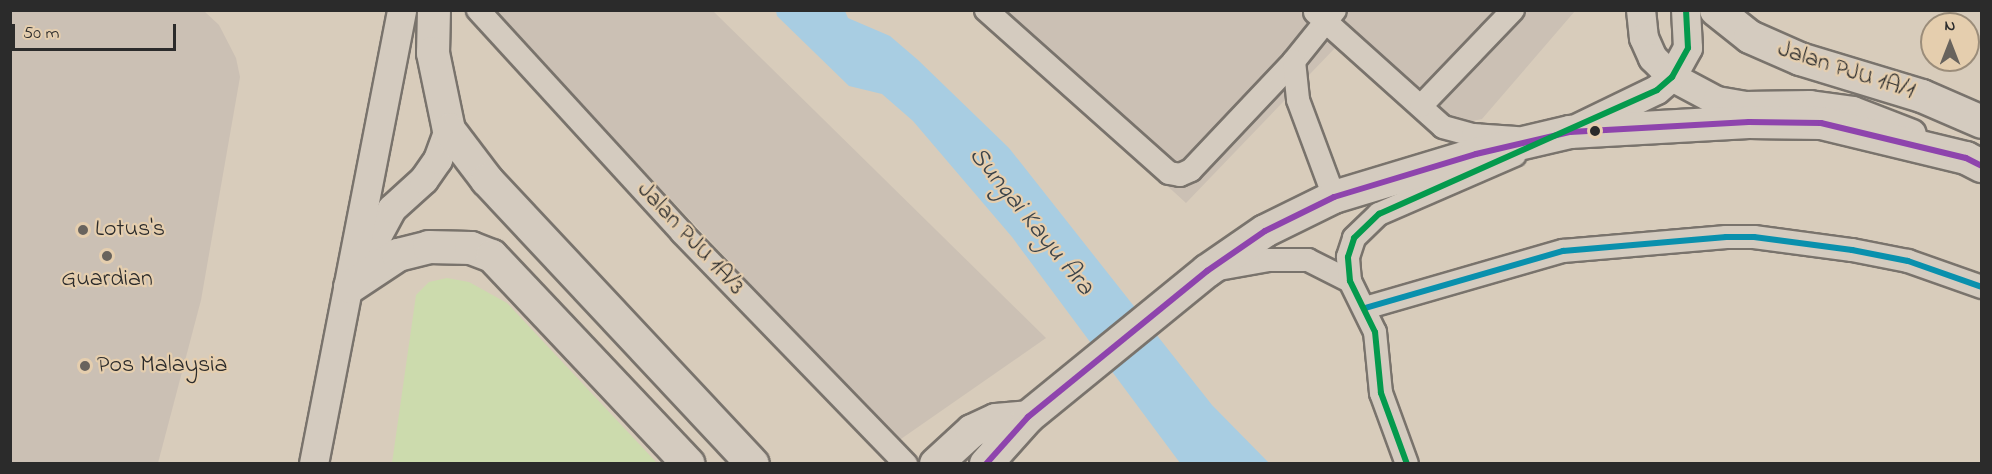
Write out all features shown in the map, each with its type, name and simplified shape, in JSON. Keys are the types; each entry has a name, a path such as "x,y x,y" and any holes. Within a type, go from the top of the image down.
{"main road":[{"path":"434,10 433,53 449,130 487,180 753,464"},
{"name":"Jalan PJU 1A/1","path":"1716,10 1750,37 1800,59 1922,96 1982,122"},
{"path":"986,464 1033,413 1207,271 1265,231 1334,197 1532,140 1570,132 1749,122 1821,123 1974,162"},
{"path":"350,287 398,255 429,247 471,248 492,256 689,464"},
{"path":"936,464 972,431 996,420 1033,413"}],"street":[{"path":"314,464 402,10"},
{"name":"Jalan PJU 1A/3","path":"478,10 682,232 906,464"},
{"path":"986,10 1169,173 1180,176 1191,170 1293,61 1325,14 1443,127 1473,135 1532,140"},
{"path":"1421,106 1513,10"},
{"path":"1641,10 1644,38 1653,58 1672,78 1717,101 1745,106 1810,105 1853,111 1974,162"},
{"path":"1407,464 1388,419 1381,393 1379,349 1365,308 1350,281 1348,257 1354,238 1378,214 1570,132 1657,90 1672,78 1688,48 1686,10"},
{"path":"1293,61 1298,100 1334,197"},
{"path":"350,287 392,209 424,180 438,160 449,130"},
{"path":"1365,308 1563,251 1726,237 1754,237 1852,250 1908,261 1982,287"},
{"path":"1207,271 1269,260 1308,260 1350,281"}],"shaded area":[{"path":"10,11 204,11 219,25 236,58 240,77 201,300 158,463 11,463"},
{"path":"494,11 713,11 1046,338 898,441"},
{"path":"976,11 1575,11 1482,119 1443,127 1335,48 1186,203"}],"green space":[{"path":"447,278 469,282 507,303 657,463 392,463 416,295 429,282"}],"water":[{"name":"Sungai Kayu Ara","path":"776,11 845,11 848,18 890,36 918,60 1009,148 1212,405 1269,463 1180,463 1012,237 913,121 882,94 849,86 777,16"}],"transit line":[{"path":"1407,464 1381,393 1375,332 1350,281 1348,257 1354,238 1379,214 1657,90 1672,77 1688,48 1686,10"},
{"path":"986,464 1028,417 1207,271 1265,231 1334,197 1476,154 1570,132 1749,122 1821,123 1966,158 1982,166"},
{"path":"1365,308 1563,251 1726,237 1754,237 1852,250 1908,261 1982,287"}],"place":[{"name":"Lotus's","path":"83,230"},
{"name":"Guardian","path":"107,256"},
{"name":"Pos Malaysia","path":"85,366"}]}
